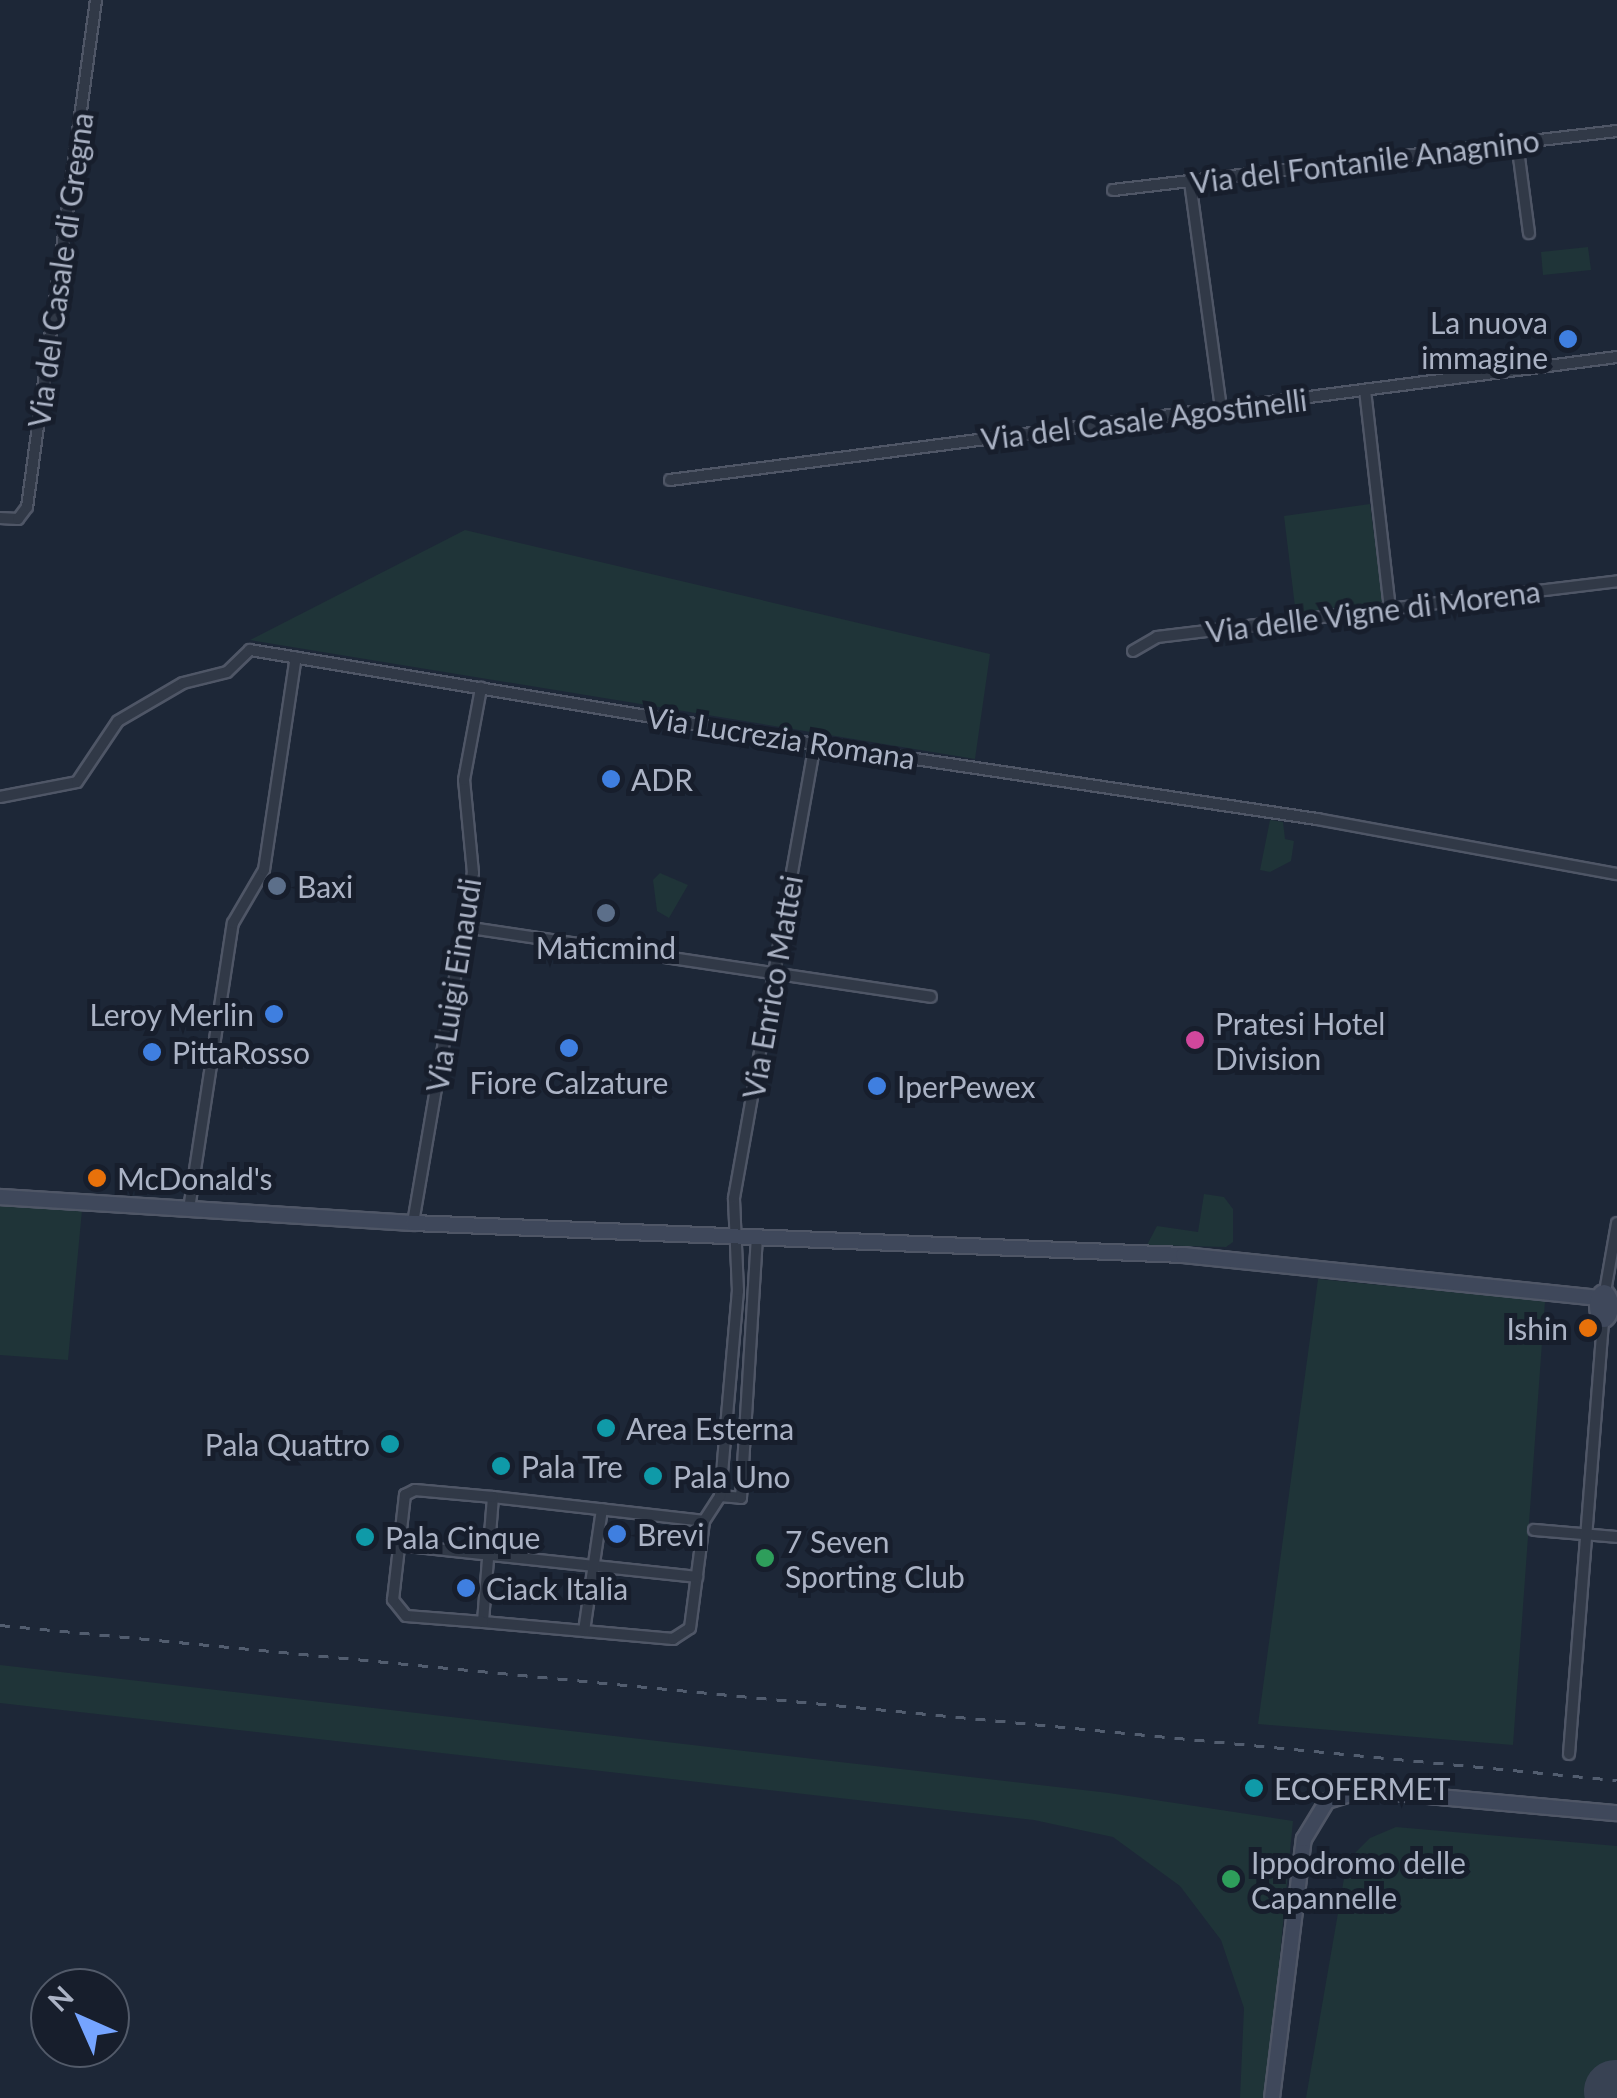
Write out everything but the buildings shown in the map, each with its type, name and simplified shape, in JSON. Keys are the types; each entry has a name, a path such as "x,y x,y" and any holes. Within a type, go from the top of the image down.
{"street":[{"name":"Via del Casale di Gregna","path":"0,518 18,519 26,510 96,0"},
{"name":"Via del Fontanile Anagnino","path":"1112,190 1617,131"},
{"path":"1517,142 1529,232"},
{"path":"1190,182 1221,408"},
{"name":"Via del Casale Agostinelli","path":"670,480 1617,357"},
{"path":"1365,390 1390,609"},
{"name":"Via delle Vigne di Morena","path":"1133,651 1157,637 1617,581"},
{"name":"Via Lucrezia Romana","path":"0,797 78,782 115,723 187,681 227,672 246,650 814,744 1317,819 1617,874"},
{"path":"189,1209 233,923 264,870 296,657"},
{"name":"Via Luigi Einaudi","path":"414,1223 473,863 465,768 481,688"},
{"name":"Via Enrico Mattei","path":"720,1496 738,1291 734,1233 814,744"},
{"path":"464,927 931,998"},
{"path":"0,1197 414,1223 734,1233 1182,1256 1607,1298"},
{"path":"1569,1754 1607,1298 1617,1223"},
{"path":"704,1521 409,1491 402,1502 396,1611 584,1631 682,1636 692,1625 704,1521 720,1496 741,1498 757,1236"},
{"path":"483,1622 493,1497"},
{"path":"584,1631 602,1509"},
{"path":"1534,1530 1617,1537"},
{"path":"398,1545 488,1559 698,1576"},
{"path":"1272,2098 1304,1839 1327,1801 1362,1790 1617,1813"},
{"path":"1600,1812 1617,1805"}],"green space":[{"path":"1588,247 1591,270 1543,275 1541,252"},
{"path":"1370,504 1383,604 1296,615 1284,516"},
{"path":"465,530 990,654 975,759 250,640"},
{"path":"1270,820 1283,822 1285,839 1294,841 1291,861 1270,872 1260,870"},
{"path":"660,873 688,885 669,918 657,911 653,880"},
{"path":"1204,1194 1224,1197 1233,1209 1233,1242 1226,1247 1147,1245 1157,1226 1198,1232"},
{"path":"0,1206 82,1210 68,1360 0,1355"},
{"path":"1318,1279 1545,1301 1513,1745 1258,1724"},
{"name":"Ippodromo delle Capannelle","path":"0,1665 1109,1793 1293,1821 1266,2098 1240,2098 1244,2008 1221,1940 1180,1886 1113,1837 1034,1820 0,1703"},
{"path":"1396,1827 1617,1846 1617,2077 1610,2098 1306,2098 1347,1861 1370,1838"}],"railway":[{"path":"0,1625 1617,1780"}],"place":[{"name":"La nuova immagine","path":"1568,339"},
{"name":"ADR","path":"611,779"},
{"name":"Baxi","path":"277,886"},
{"name":"Maticmind","path":"606,913"},
{"name":"Leroy Merlin","path":"274,1014"},
{"name":"Pratesi Hotel Division","path":"1195,1040"},
{"name":"Fiore Calzature","path":"569,1048"},
{"name":"PittaRosso","path":"152,1052"},
{"name":"IperPewex","path":"877,1086"},
{"name":"McDonald's","path":"97,1178"},
{"name":"Ishin","path":"1588,1328"},
{"name":"Area Esterna","path":"606,1428"},
{"name":"Pala Quattro","path":"390,1444"},
{"name":"Pala Tre","path":"501,1466"},
{"name":"Pala Uno","path":"653,1476"},
{"name":"Brevi","path":"617,1534"},
{"name":"Pala Cinque","path":"365,1537"},
{"name":"7 Seven Sporting Club","path":"765,1558"},
{"name":"Ciack Italia","path":"466,1588"},
{"name":"ECOFERMET","path":"1254,1788"},
{"name":"Ippodromo delle Capannelle","path":"1231,1879"}]}
